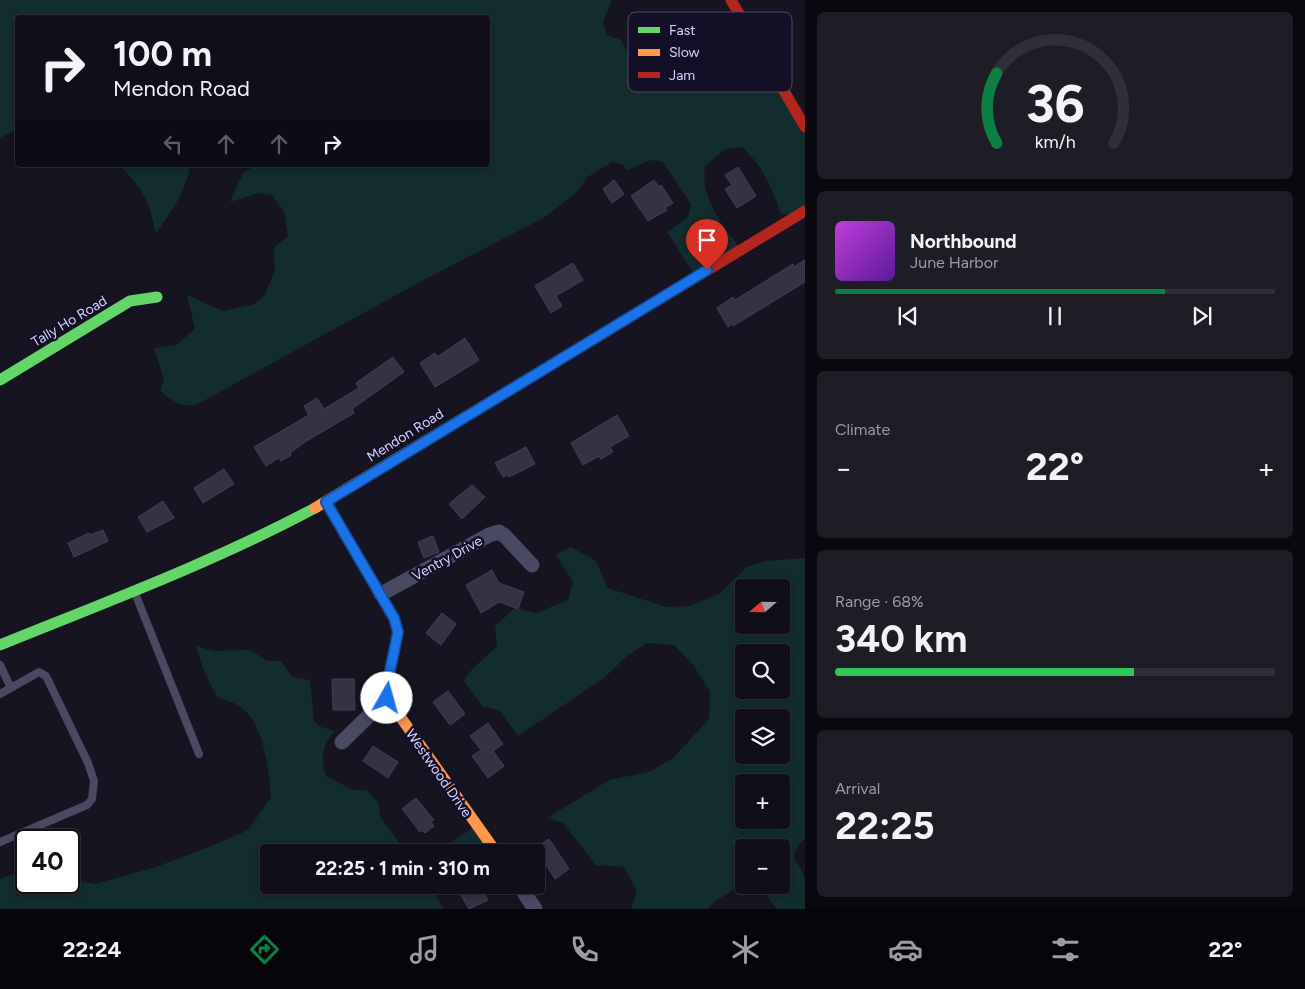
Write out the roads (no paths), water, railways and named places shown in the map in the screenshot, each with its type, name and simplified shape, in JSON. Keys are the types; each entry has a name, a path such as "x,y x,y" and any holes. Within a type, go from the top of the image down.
{"main road":[{"path":"731,0 738,12"},
{"path":"785,92 805,127"},
{"name":"Mendon Road","path":"0,645 264,535 326,502 805,211"},
{"name":"Tally Ho Road","path":"0,380 130,301 157,297"},
{"path":"326,502 394,618 398,632 386,690 387,698"},
{"name":"Westwood Drive","path":"387,698 490,844"}],"street":[{"name":"Ventry Drive","path":"381,594 489,535 499,532 532,565"},
{"path":"342,742 387,698"},
{"path":"525,894 535,909"}],"lane":[{"path":"134,590 199,754"},
{"path":"0,665 11,688"},
{"path":"0,694 39,672 46,676 88,763 94,781 92,800 87,805 0,842"}]}
